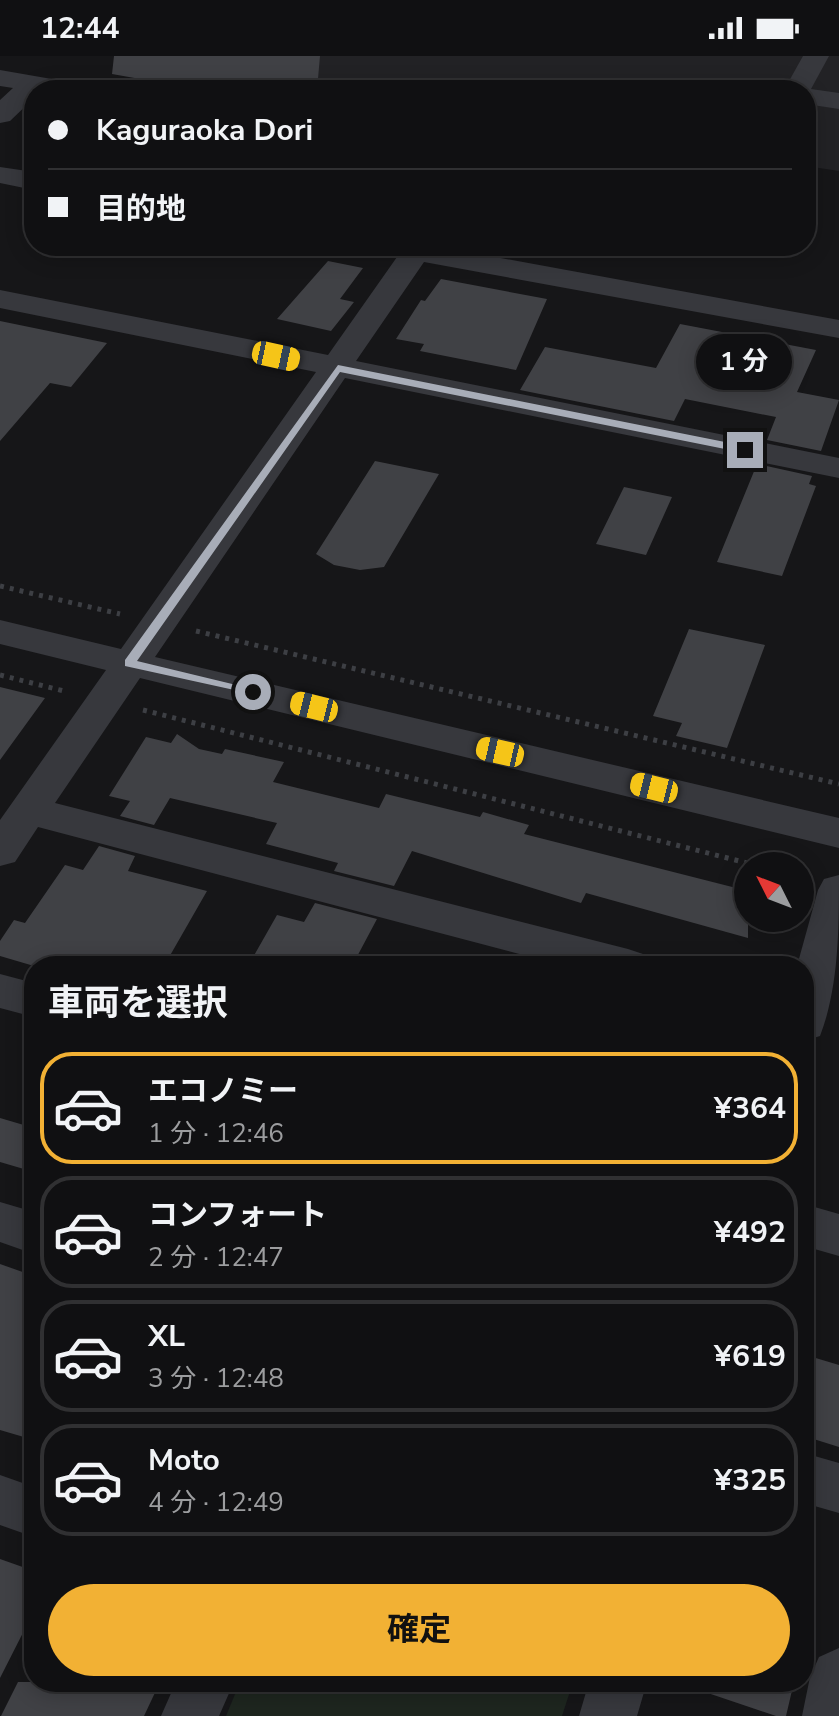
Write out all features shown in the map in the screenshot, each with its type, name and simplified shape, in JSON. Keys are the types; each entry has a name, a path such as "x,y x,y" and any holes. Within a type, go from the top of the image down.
{"street":[{"path":"803,80 816,56"},
{"path":"0,78 24,82"},
{"path":"0,115 24,92"},
{"path":"816,98 839,101"},
{"path":"0,175 24,179"},
{"path":"0,851 157,622 338,368 403,256"},
{"path":"451,256 839,329"},
{"path":"0,299 839,468"},
{"path":"0,632 839,833"},
{"path":"28,810 590,956"},
{"path":"814,1017 839,890"},
{"path":"0,991 24,997"},
{"path":"0,1222 24,1230"},
{"path":"814,1228 839,1235"},
{"path":"814,1481 839,1488"},
{"path":"0,1500 24,1508"},
{"path":"831,1716 839,1677"},
{"path":"190,1716 201,1692"},
{"path":"609,1716 615,1692"}],"path":[{"path":"0,586 839,784"},
{"path":"0,675 734,860"}],"shaded area":[{"path":"132,56 839,56 839,171 816,168 816,80 280,80"},
{"path":"236,1692 570,1692 562,1716 226,1716"}],"building":[{"path":"114,56 320,56 318,80 146,80 112,74"},
{"path":"328,261 363,268 340,299 354,302 331,331 277,319"},
{"path":"441,279 547,299 516,370 420,351 424,344 396,339 421,300 425,301"},
{"path":"0,321 107,343 71,387 50,383 0,441"},
{"path":"680,324 816,350 797,392 839,400 821,451 767,440 776,417 685,399 674,421 520,390 545,347 656,368"},
{"path":"375,461 439,474 384,567 360,570 334,565 316,554"},
{"path":"757,464 812,476 809,484 816,486 782,576 717,562"},
{"path":"624,487 672,497 646,555 596,544"},
{"path":"689,629 765,645 727,748 676,736 682,723 653,716"},
{"path":"0,687 45,698 0,760"},
{"path":"177,734 199,749 222,754 225,749 284,762 273,782 379,808 386,794 480,817 483,812 529,825 524,834 734,887 734,932 748,932 748,938 586,893 581,903 412,851 394,886 334,871 338,863 266,844 277,823 170,798 154,825 120,816 130,801 109,796 146,737 171,743"},
{"path":"99,846 135,856 128,871 207,891 170,956 24,956 24,963 0,956 0,941 14,920 25,923 65,865 83,870"},
{"path":"315,903 377,919 357,956 254,956 277,915 304,922"},
{"path":"0,1118 24,1125 24,1169 0,1162"},
{"path":"0,1264 24,1272 24,1437 0,1430"},
{"path":"814,1358 839,1365 839,1447 814,1439"},
{"path":"0,1559 24,1567 24,1631 0,1678"},
{"path":"18,1682 24,1682 24,1692 155,1692 144,1716 1,1716"},
{"path":"705,1692 792,1692 786,1716 776,1716"}],"route":[{"path":"253,692 129,663 338,368 745,450"}]}
